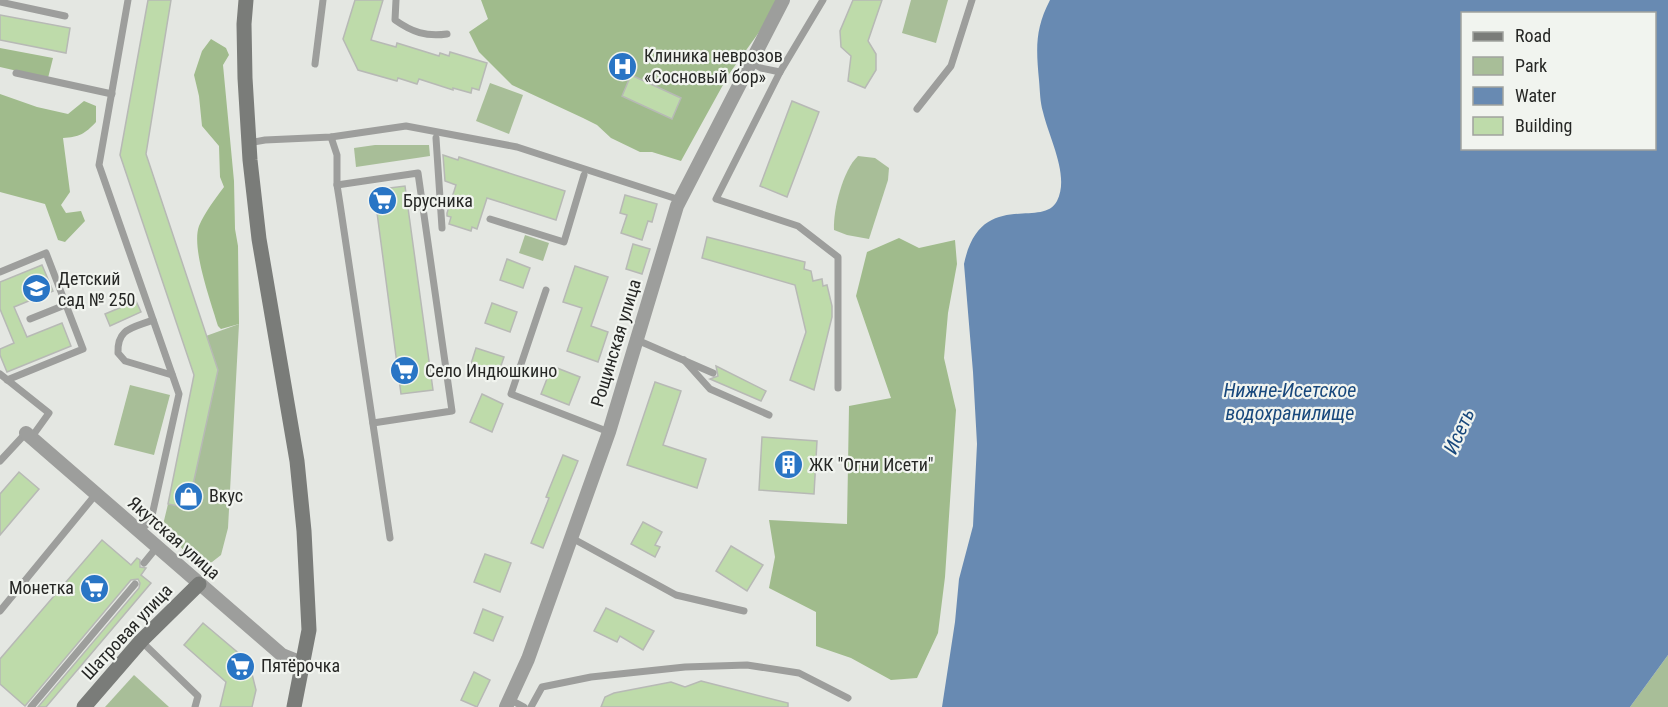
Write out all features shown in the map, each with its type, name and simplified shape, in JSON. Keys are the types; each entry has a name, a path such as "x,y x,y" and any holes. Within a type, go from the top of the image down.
{"street":[{"path":"246,0 244,24 248,143 259,239 297,461 304,531 309,630 294,707"},
{"name":"Рощинская улица","path":"508,703 528,659 609,432 680,200 783,0"},
{"name":"Якутская улица","path":"29,436 282,655 302,663"},
{"name":"Шатровая улица","path":"84,707 141,641 199,585"}],"lane":[{"path":"128,0 99,165 179,394 151,520 139,532"},
{"path":"315,64 323,0"},
{"path":"396,0 395,20 408,29 430,36 447,34"},
{"path":"823,0 780,72 716,199 798,226 838,257 838,388"},
{"path":"917,109 951,66 972,0"},
{"path":"0,2 65,16"},
{"path":"752,63 761,68 780,72"},
{"path":"15,73 112,94"},
{"path":"248,143 331,137 406,126 518,147 680,200"},
{"path":"331,137 338,155 337,185 390,538"},
{"path":"436,138 442,228"},
{"path":"337,185 418,173 452,411 373,423"},
{"path":"490,219 564,242 584,175"},
{"path":"0,272 46,254 83,349 7,380"},
{"path":"546,290 511,394 609,432"},
{"path":"30,318 66,304"},
{"path":"153,320 124,332 118,340 118,353 125,361 172,375"},
{"path":"637,340 713,373"},
{"path":"684,360 710,389 769,415"},
{"path":"0,375 49,413 29,436 0,461"},
{"path":"0,610 96,494"},
{"path":"570,537 676,595 744,611"},
{"path":"144,563 157,547"},
{"path":"31,707 135,584"},
{"path":"141,641 198,696 195,707"},
{"path":"531,707 542,687 591,677 686,667 747,665 799,673 848,698"},
{"path":"508,703 524,707"}],"green space":[{"name":"Клиника неврозов «Сосновый бор»","path":"481,0 782,0 729,74 681,161 652,152 640,152 611,138 597,125 512,85 479,52 469,32 488,19"},
{"path":"911,0 948,0 936,43 902,33"},
{"path":"211,39 226,48 229,55 223,65 238,246 239,324 221,329 218,326 207,290 197,236 199,226 207,211 224,187 220,177 219,146 202,126 194,75 202,51"},
{"path":"0,48 53,58 48,78 0,67"},
{"path":"490,83 523,95 509,134 476,121"},
{"path":"0,94 37,107 68,114 84,101 96,106 96,122 92,126 81,134 63,138 70,192 61,205 66,213 81,211 85,221 65,242 58,240 45,204 0,192"},
{"path":"375,145 429,145 430,156 356,167 354,148"},
{"path":"858,156 875,158 889,168 888,180 869,239 834,230 840,190 848,171"},
{"path":"525,235 549,243 543,261 519,253"},
{"path":"899,238 919,248 955,240 957,264 948,313 944,358 956,410 945,577 938,633 917,678 891,680 851,658 816,646 816,612 769,588 775,557 769,520 847,524 849,406 891,398 856,296 867,252"},
{"path":"239,324 228,528 221,555 212,562 199,565 162,529 168,504 188,508 218,370 206,336"},
{"path":"130,385 170,395 154,455 114,445"},
{"path":"1668,655 1668,707 1630,707"},
{"path":"134,675 169,707 105,707"}],"water":[{"name":"Нижне-Исетское водохранилище","path":"1050,0 1668,0 1668,655 1630,707 942,707 959,579 973,526 977,444 964,264 972,240 983,226 997,218 1011,214 1049,209 1057,201 1060,191 1060,169 1040,96 1037,48 1042,20"}],"building":[{"path":"148,0 171,0 146,154 218,370 188,508 168,504 194,375 120,155"},
{"path":"355,0 383,0 371,40 396,47 397,43 439,56 440,53 449,56 450,52 487,63 479,90 472,88 471,93 453,88 453,90 419,79 417,84 398,78 397,81 358,70 343,39"},
{"path":"853,0 882,0 868,41 876,54 876,70 865,88 848,81 851,56 841,47 840,31"},
{"path":"0,15 70,28 66,53 0,40"},
{"path":"631,75 681,98 672,119 622,96"},
{"path":"792,101 819,112 787,197 760,186"},
{"path":"443,155 458,160 459,157 565,191 556,220 487,198 477,229 472,227 471,231 449,224 451,217 447,216 447,213 456,185 445,181"},
{"path":"405,186 433,390 401,394 374,190"},
{"path":"625,195 657,204 652,222 648,221 642,240 621,233 627,215 620,213"},
{"path":"707,237 805,262 804,269 811,271 813,281 822,279 823,286 827,285 832,317 814,390 790,380 806,332 795,285 702,258"},
{"path":"633,244 650,249 642,274 626,269"},
{"path":"507,259 530,268 523,288 500,280"},
{"path":"42,265 53,291 14,307 27,337 62,323 71,346 7,372 0,349 14,343 0,309 0,282"},
{"path":"575,266 608,277 591,326 608,332 598,362 567,351 582,308 563,302"},
{"path":"136,301 141,312 110,326 105,314"},
{"path":"492,303 517,312 510,332 485,323"},
{"path":"476,348 504,357 496,380 469,370"},
{"path":"552,366 580,377 569,405 541,394"},
{"path":"716,366 766,391 761,401 710,379 718,376"},
{"path":"655,382 681,391 663,445 706,459 697,488 627,465"},
{"path":"482,394 503,404 492,432 470,422"},
{"name":"ЖК \"Огни Исети\"","path":"762,437 817,441 814,494 759,490"},
{"path":"563,455 578,461 543,548 531,543"},
{"path":"19,472 39,489 0,535 0,494"},
{"path":"643,522 662,532 655,545 660,547 655,557 631,544"},
{"path":"102,540 131,565 137,558 140,560 140,567 146,568 141,575 151,583 46,707 38,707 139,588 138,579 131,580 25,706 0,684 0,659"},
{"path":"731,546 763,565 747,591 716,571"},
{"path":"485,554 511,563 500,592 474,582"},
{"path":"606,608 654,631 643,650 620,636 617,642 594,631"},
{"path":"483,609 503,617 493,641 474,633"},
{"path":"203,623 249,662 256,690 252,707 220,707 226,682 184,645"},
{"path":"474,672 490,680 477,707 461,700"},
{"path":"701,681 788,703 788,707 601,707 605,697 614,693 671,682 685,687"}],"place":[{"name":"Клиника неврозов «Сосновый бор»","path":"623,66"},
{"name":"Брусника","path":"382,201"},
{"name":"Детский сад № 250","path":"37,289"},
{"name":"Село Индюшкино","path":"404,371"},
{"name":"ЖК \"Огни Исети\"","path":"788,465"},
{"name":"Вкус","path":"188,496"},
{"name":"Монетка","path":"95,588"},
{"name":"Пятёрочка","path":"240,666"}],"water label":[{"name":"Исеть","path":"1459,431"}]}
